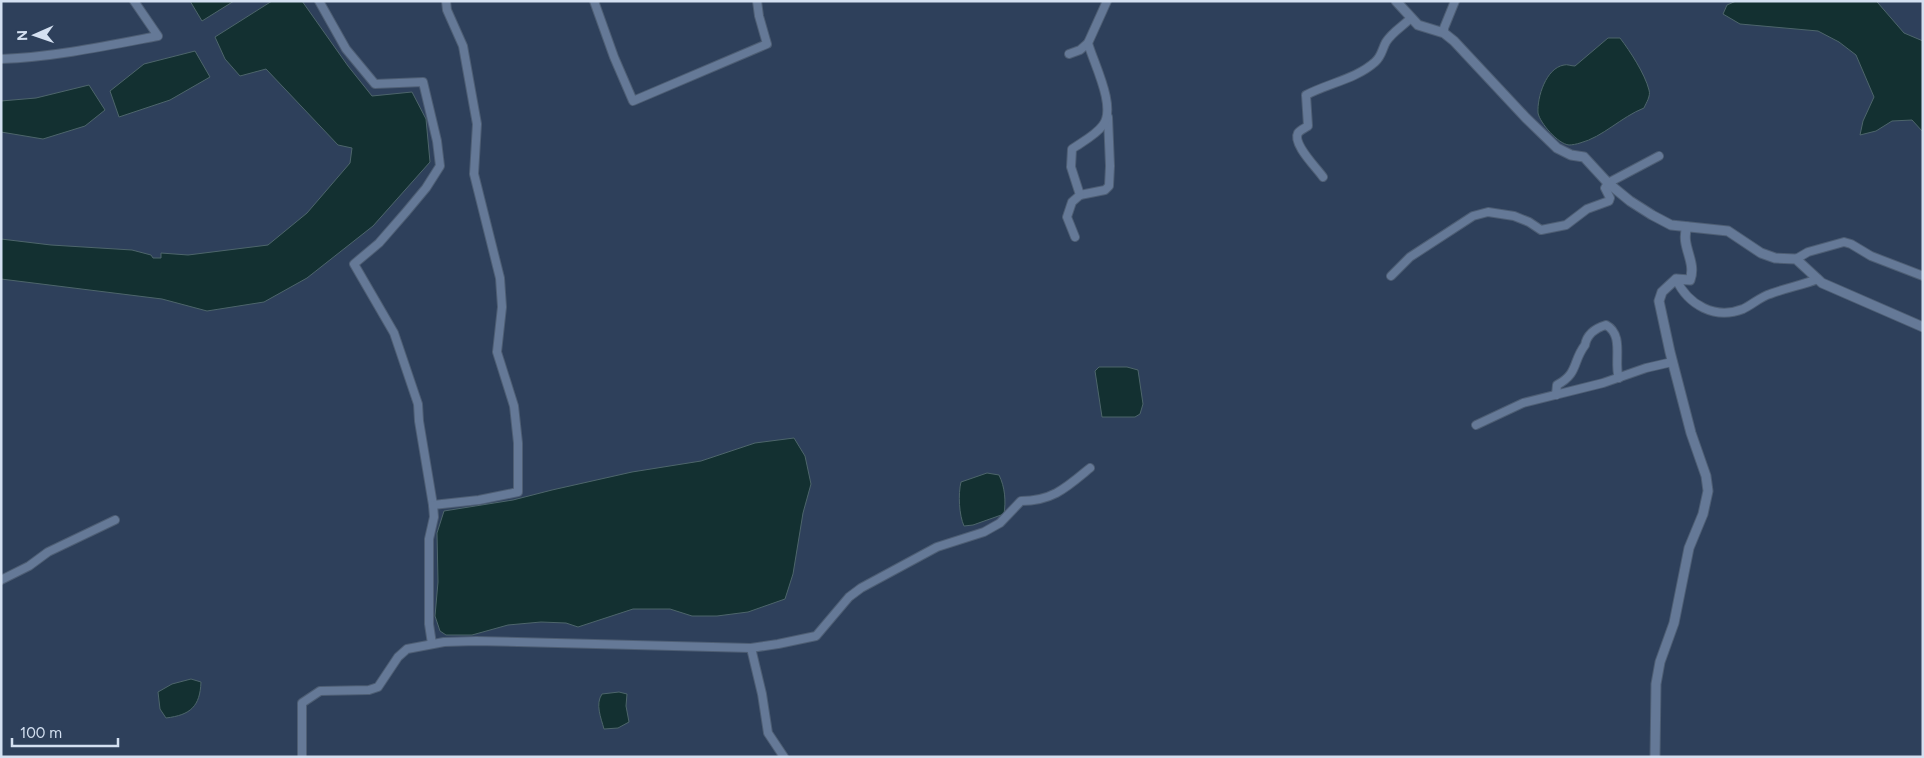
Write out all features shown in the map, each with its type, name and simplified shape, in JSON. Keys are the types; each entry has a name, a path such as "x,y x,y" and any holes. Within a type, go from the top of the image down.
{"street":[{"path":"1,59 95,48 158,36 134,1"},
{"path":"319,1 346,49 375,84 423,82 437,142 440,166 426,188 379,243 354,264 394,333 418,404 434,517 429,539 429,624 432,644"},
{"path":"433,505 479,500 518,492 518,443 514,406 497,352 502,308 500,278 474,174 477,124 463,46 447,10 446,1"},
{"path":"594,1 614,57 633,101 766,44 757,1"},
{"path":"1069,54 1080,50 1088,43 1107,1"},
{"path":"1396,1 1418,25 1444,33 1454,41 1526,118 1557,148 1570,155 1584,157 1608,183 1652,215 1671,224 1728,231 1761,253 1775,258 1796,259 1808,252 1844,242 1871,256 1923,276"},
{"path":"1444,33 1444,28 1455,1"},
{"path":"1323,177 1298,145 1298,132 1308,126 1306,95 1347,78 1374,63 1381,56 1386,42 1395,31 1411,18"},
{"path":"1075,237 1067,217 1072,202 1080,195 1105,190 1109,186 1107,110 1103,87 1088,43"},
{"path":"1080,195 1072,167 1072,149 1088,139 1104,124 1107,110"},
{"path":"1391,276 1410,257 1473,216 1488,212 1514,216 1529,222 1541,230 1549,230 1566,225 1579,217 1587,209 1609,200 1610,198 1605,188 1608,183 1659,156"},
{"path":"1676,279 1687,281 1692,273 1692,265 1683,237 1686,227"},
{"path":"1796,259 1822,283 1923,327"},
{"path":"1676,279 1680,288 1699,307 1716,313 1730,313 1755,303 1768,294 1818,279"},
{"path":"1655,757 1656,684 1660,662 1674,623 1689,548 1703,514 1708,491 1706,476 1691,433 1672,362 1660,301 1662,292 1676,279"},
{"path":"1556,395 1557,385 1572,374 1589,335 1597,328 1606,325 1611,327 1615,337 1618,352 1617,374 1619,378"},
{"path":"1476,425 1524,403 1672,362"},
{"path":"302,757 302,703 320,691 369,690 378,687 398,657 407,649 444,642 496,641 582,645 750,648 816,636 849,597 861,588 937,547 984,532 1000,523 1022,501 1033,501 1051,497 1062,491 1090,468"},
{"path":"1,580 29,566 48,552 115,520"},
{"path":"750,648 762,694 768,733 784,757"}],"shaded area":[{"path":"190,1 234,1 202,21"},
{"path":"272,1 302,1 348,66 372,96 412,92 426,119 430,162 373,226 307,278 264,302 207,311 162,299 1,279 1,239 51,245 132,250 151,255 153,258 161,258 161,253 188,255 268,245 307,213 350,163 352,148 338,145 266,69 240,76 225,59 215,37"},
{"path":"1736,1 1876,1 1904,33 1923,41 1923,132 1912,120 1892,121 1876,131 1860,135 1863,121 1874,97 1856,55 1839,42 1818,31 1740,24 1723,14 1727,5"},
{"path":"1608,38 1620,38 1633,56 1647,84 1648,99 1644,108 1596,136 1577,144 1565,144 1550,132 1539,117 1539,99 1544,84 1558,67 1565,65 1575,66"},
{"path":"195,51 210,77 170,100 119,117 110,91 144,64"},
{"path":"89,85 105,110 85,126 43,139 1,132 1,101 36,98"},
{"path":"1099,367 1127,367 1138,370 1143,404 1140,414 1135,417 1102,417 1095,371"},
{"path":"794,438 805,456 811,484 803,513 793,574 785,599 748,612 717,616 692,616 670,609 633,609 578,627 566,623 541,622 508,625 472,635 446,635 440,631 435,616 438,582 437,533 444,511 513,500 632,472 701,461 755,443"},
{"path":"987,473 999,475 1003,484 1004,514 973,525 964,526 961,516 959,492 961,482"},
{"path":"191,679 201,682 199,697 196,703 188,712 166,718 160,709 158,692 172,684"},
{"path":"619,692 627,694 626,706 629,722 618,728 604,729 599,711 600,698 602,694"}]}
